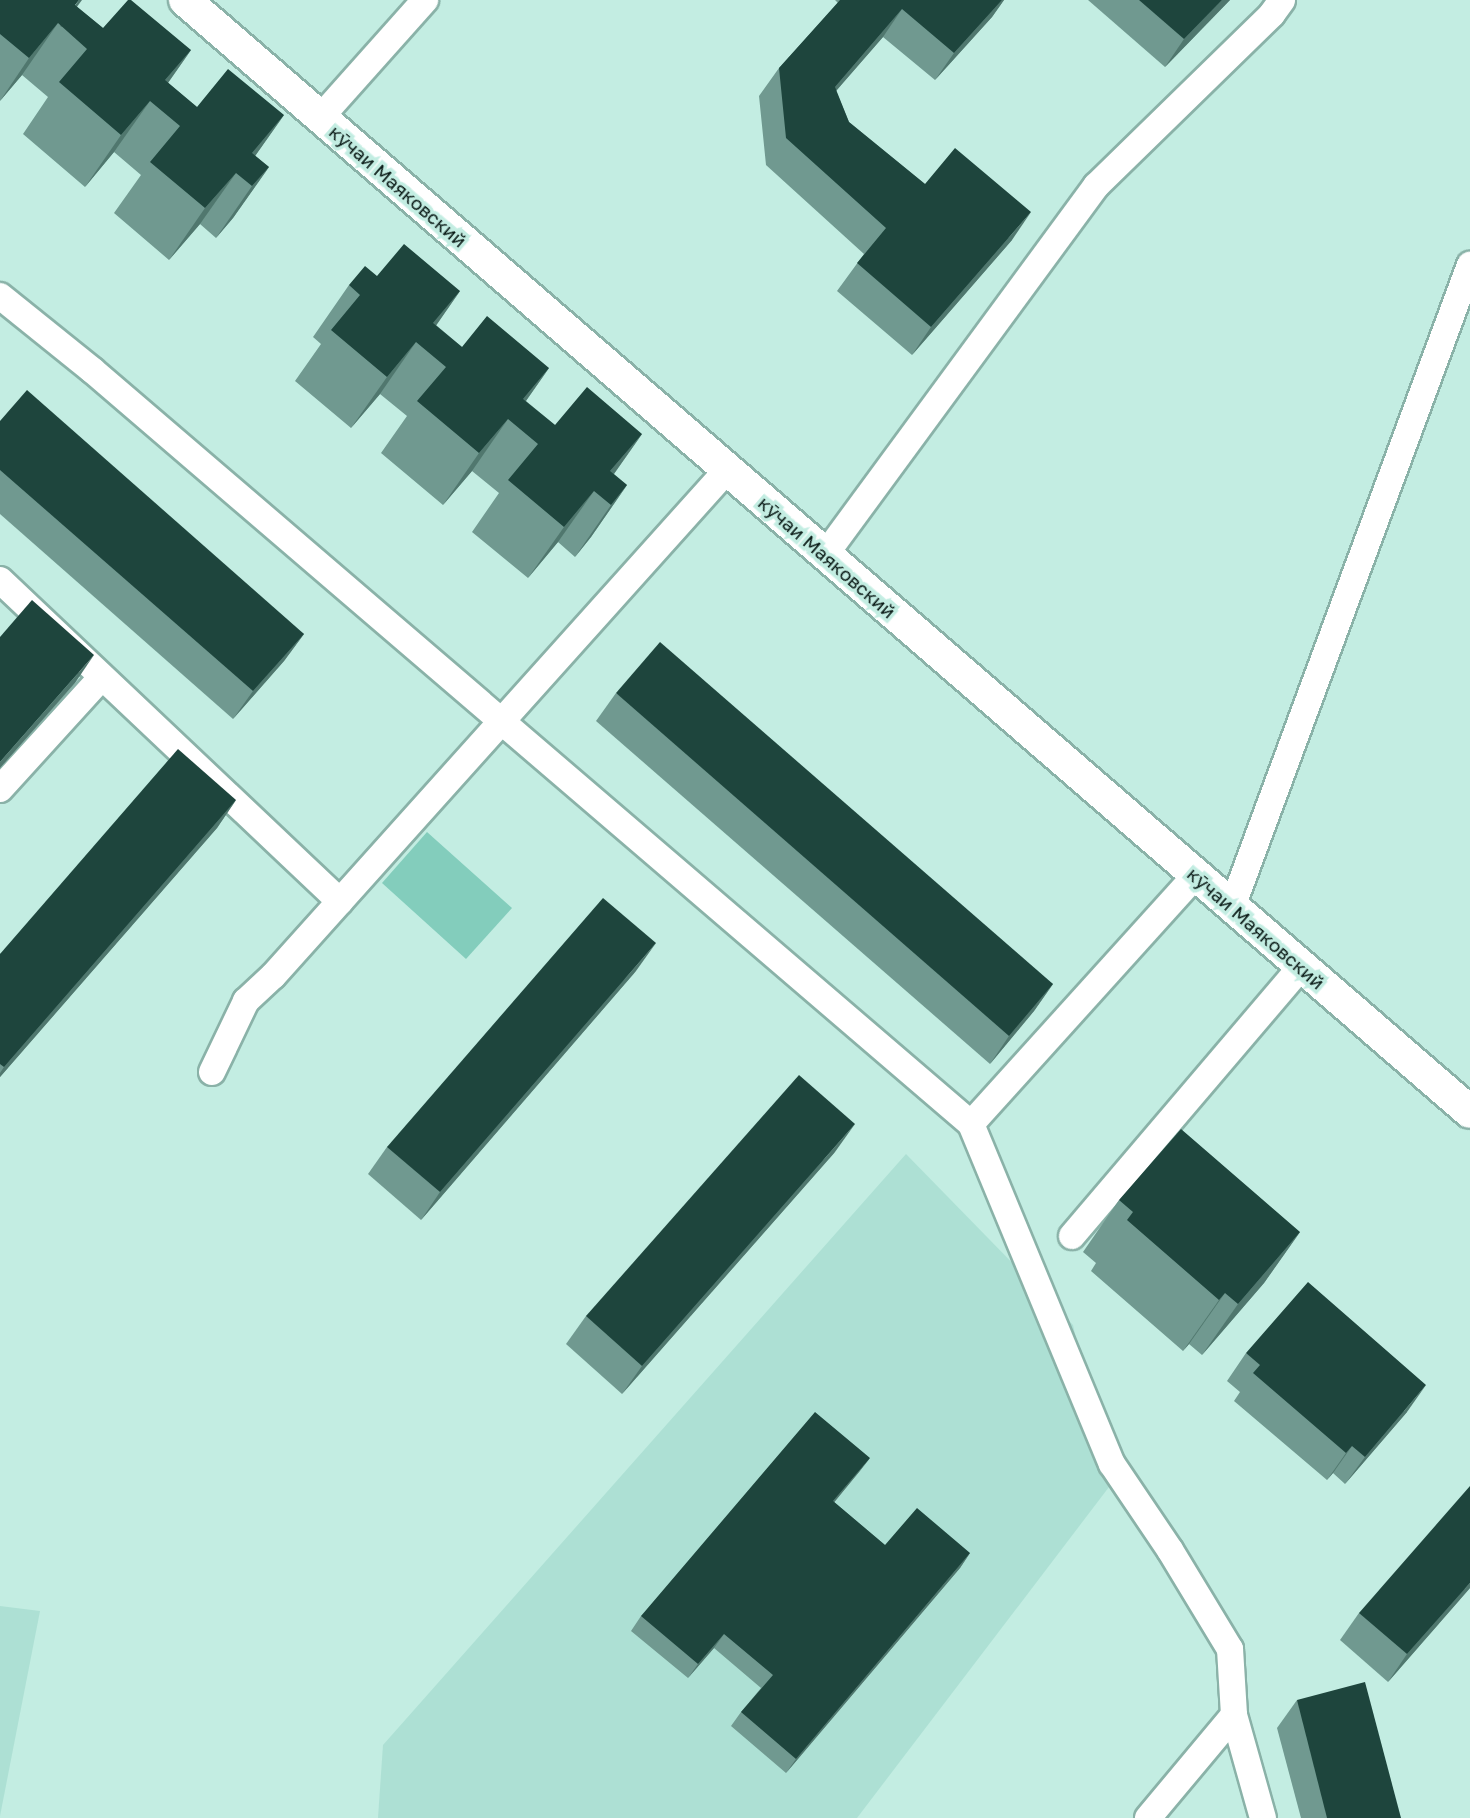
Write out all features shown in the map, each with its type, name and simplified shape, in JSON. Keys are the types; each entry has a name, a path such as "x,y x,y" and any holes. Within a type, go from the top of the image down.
{"street":[{"name":"кӯчаи Маяковский","path":"185,0 1470,1112"},
{"path":"320,118 425,0"},
{"path":"825,555 1096,187 1272,14 1282,0"},
{"path":"1231,907 1470,265"},
{"path":"0,296 92,370 971,1124 1112,1464 1170,1550 1230,1648 1234,1715 1263,1818"},
{"path":"212,1072 246,1001 273,976 727,470"},
{"path":"0,580 340,901"},
{"path":"0,789 102,677"},
{"path":"971,1124 1195,876"},
{"path":"1072,1236 1301,967"},
{"path":"1147,1818 1234,1715"}],"shaded area":[{"path":"906,1154 1073,1325 1109,1487 857,1818 378,1818 383,1745"},
{"path":"0,1606 40,1611 0,1816"}],"green space":[{"path":"427,832 512,908 466,959 382,883"}],"building":[{"path":"0,0 79,0 75,5 103,28 128,0 131,0 191,50 165,80 197,107 228,69 284,115 252,153 269,167 252,186 236,173 205,208 150,162 180,126 150,101 121,135 59,82 87,49 58,23 29,58 0,34"},
{"path":"840,0 1002,0 954,53 902,9 835,87 849,122 925,184 955,148 1031,212 931,327 857,263 886,228 786,138 779,68"},
{"path":"1139,0 1222,0 1184,39"},
{"path":"404,244 460,291 433,323 462,347 487,316 549,368 523,399 555,425 587,387 642,434 610,471 627,485 611,505 594,491 564,527 508,480 538,444 508,419 479,453 417,401 446,367 416,342 387,377 331,330 360,295 349,285 365,266 377,276"},
{"path":"27,390 304,634 253,691 0,470 0,421"},
{"path":"32,600 94,655 0,762 0,637"},
{"path":"660,642 1053,984 1009,1036 616,693"},
{"path":"178,749 236,800 4,1067 0,1064 0,954"},
{"path":"603,898 656,943 440,1192 387,1147"},
{"path":"799,1075 855,1124 642,1366 586,1316"},
{"path":"1181,1129 1300,1232 1238,1304 1225,1293 1219,1300 1127,1220 1133,1212 1119,1200"},
{"path":"1308,1282 1426,1385 1365,1457 1352,1446 1346,1453 1253,1373 1260,1365 1246,1353"},
{"path":"815,1412 870,1458 833,1501 885,1545 917,1508 970,1553 796,1759 741,1712 773,1675 724,1634 698,1664 641,1616"},
{"path":"1470,1486 1470,1583 1407,1654 1359,1613"},
{"path":"1365,1682 1401,1818 1327,1818 1297,1700"}]}
